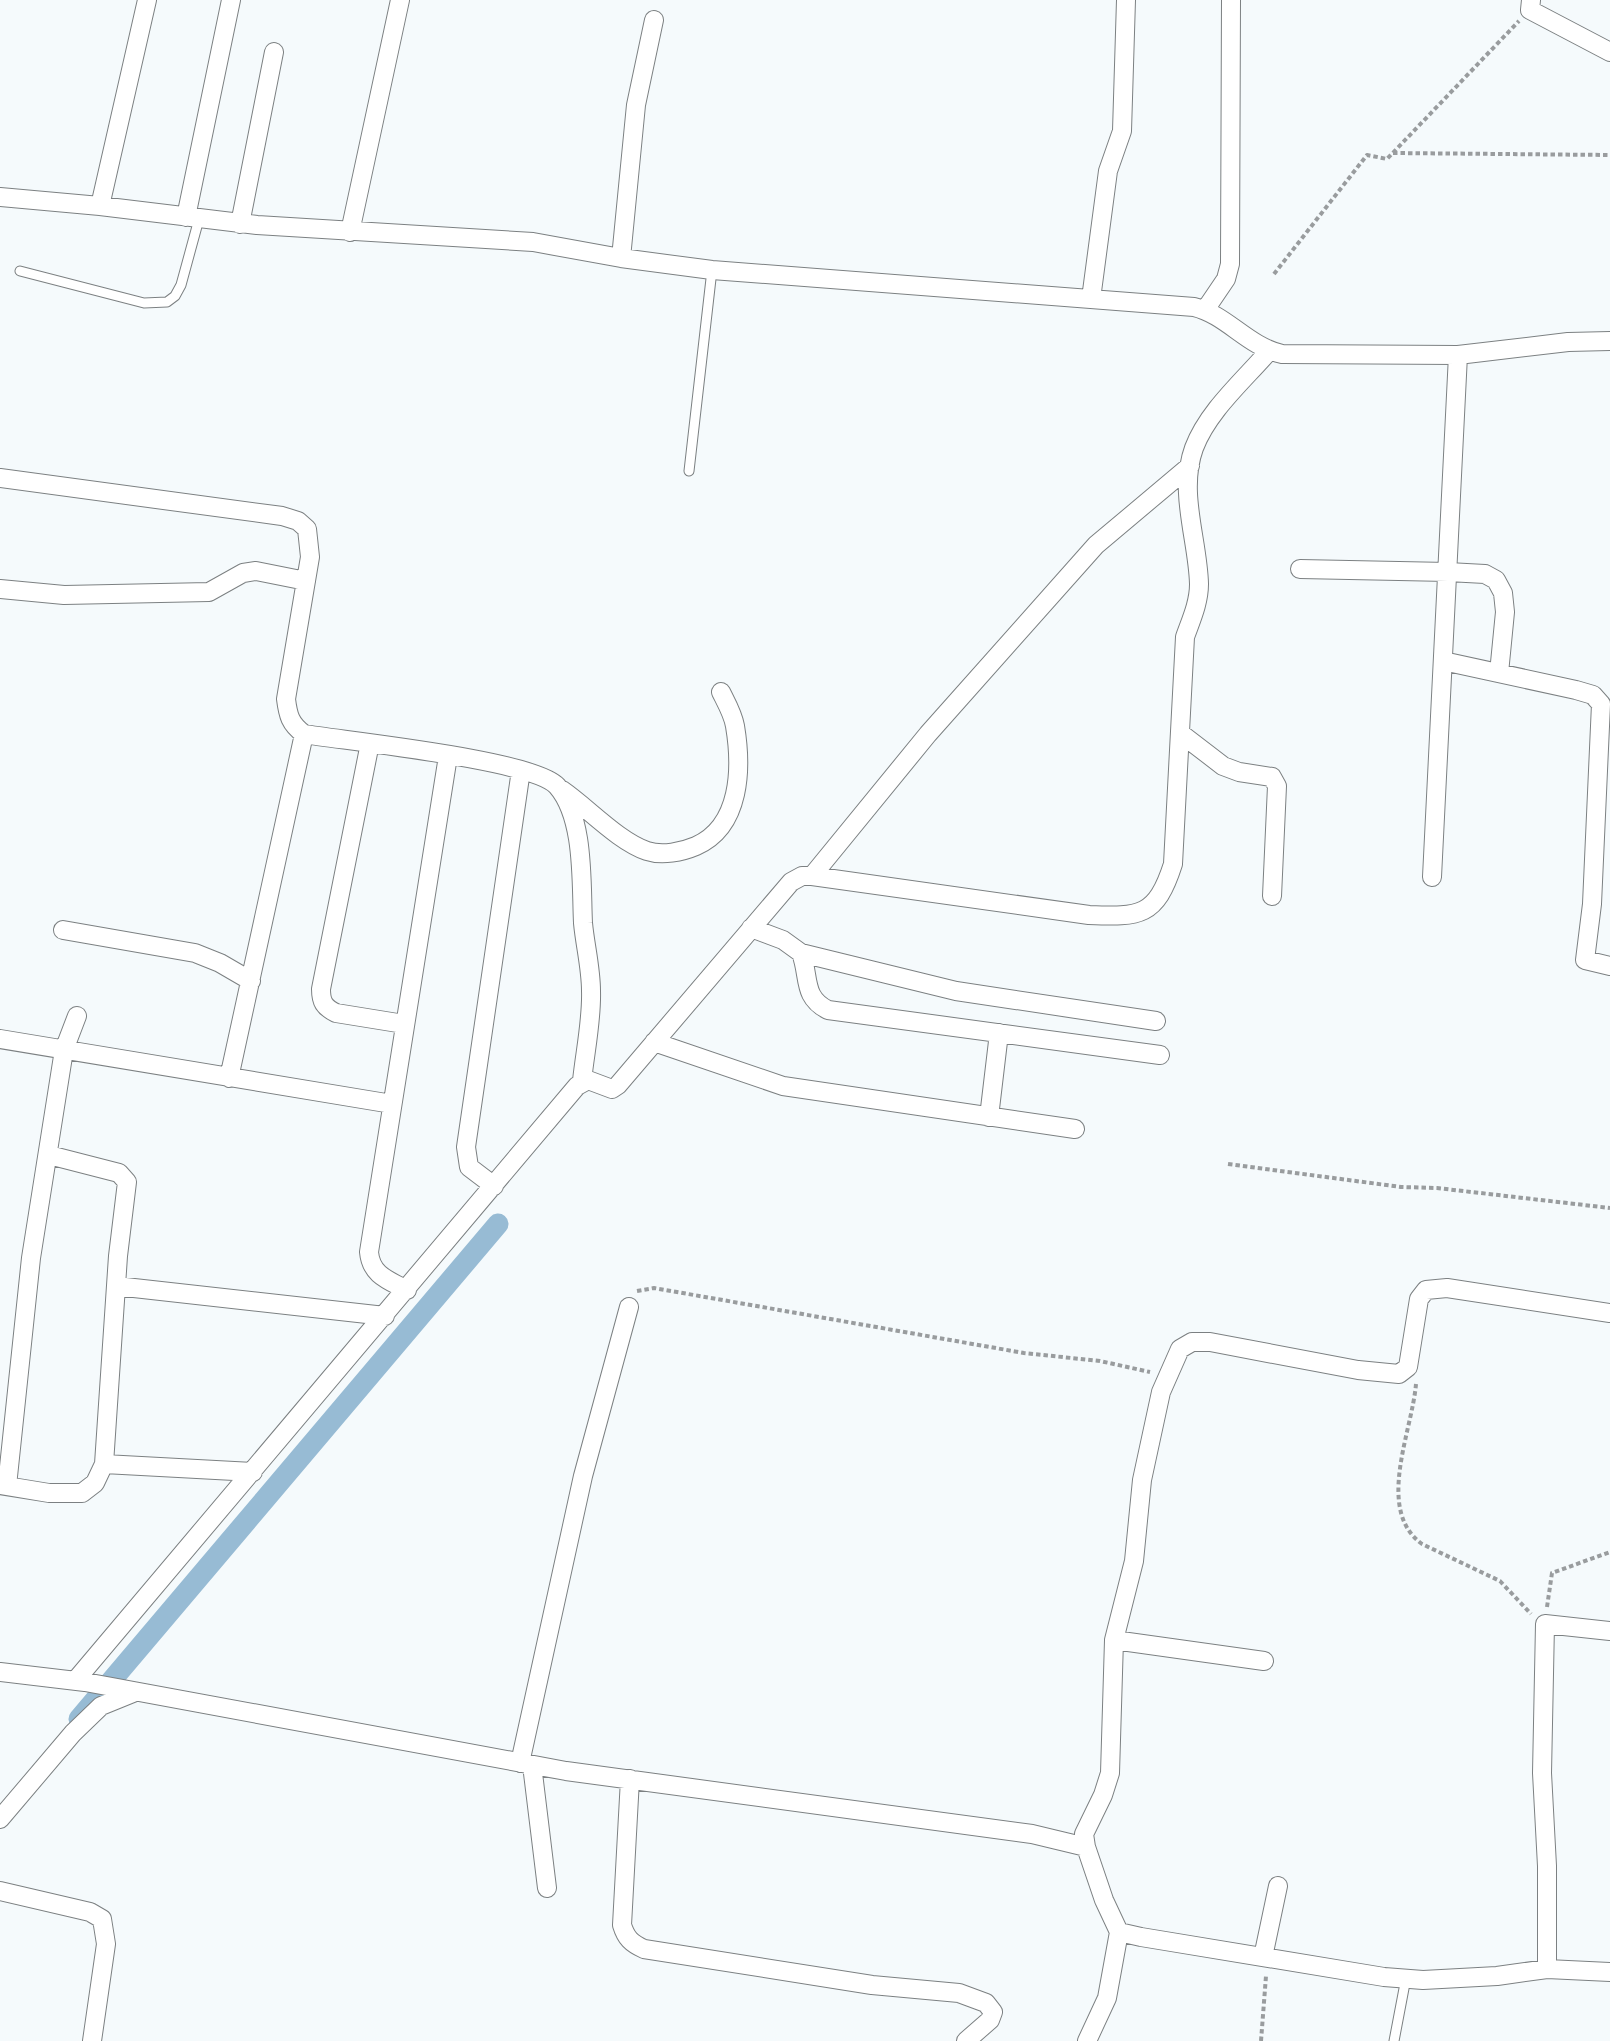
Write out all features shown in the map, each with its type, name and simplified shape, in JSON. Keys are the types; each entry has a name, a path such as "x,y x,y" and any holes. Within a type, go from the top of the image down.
{"street":[{"path":"100,206 147,0"},
{"path":"193,218 231,0"},
{"path":"350,232 400,0"},
{"path":"1091,299 1108,171 1122,131 1126,0"},
{"path":"1205,310 1226,279 1230,264 1231,0"},
{"path":"1531,5 1610,52"},
{"path":"621,258 639,87 654,20"},
{"path":"240,224 274,52"},
{"path":"0,197 100,206 240,224 533,242 621,258 712,270 1194,307 1205,310 1249,341 1269,351 1304,355 1458,355 1568,342 1610,341"},
{"path":"594,1084 612,1089 618,1085 791,882 802,876 1089,915 1126,916 1139,913 1153,904 1162,893 1173,864 1185,637 1196,608 1199,586 1188,499 1190,466 1200,435 1211,418 1269,351"},
{"path":"1432,878 1458,355"},
{"path":"812,876 928,734 1096,545 1190,466"},
{"path":"0,478 282,516 298,521 307,529 310,541 306,581 286,699 287,713 293,726 304,734 370,743 521,770 556,785 633,844 649,852 685,851 706,841 725,824 733,807 736,780 735,724 721,692"},
{"path":"1300,569 1485,574 1496,580 1503,593 1505,612 1499,673"},
{"path":"0,589 64,595 209,592 243,573 256,571 306,581"},
{"path":"1443,661 1576,690 1593,695 1601,704 1592,904 1585,960 1610,966"},
{"path":"1180,733 1223,766 1239,772 1272,777 1276,786 1272,896"},
{"path":"230,1078 304,734"},
{"path":"370,743 321,989 321,1001 327,1009 336,1013 404,1024"},
{"path":"407,1290 376,1273 370,1264 369,1252 448,756"},
{"path":"494,1186 469,1167 466,1147 521,770"},
{"path":"80,1682 494,1186 594,1084 591,977 584,925 578,845 570,809 556,785"},
{"path":"751,928 783,940 801,953 956,991 1156,1021"},
{"path":"63,930 195,953 251,981"},
{"path":"801,953 810,993 815,1003 828,1010 1160,1055"},
{"path":"49,1155 119,1173 127,1182 116,1286 104,1464 95,1483 82,1493 49,1493 4,1485 27,1287 64,1050 77,1016"},
{"path":"989,1117 999,1033"},
{"path":"0,1039 392,1104"},
{"path":"654,1042 783,1086 1076,1129"},
{"path":"116,1286 385,1316"},
{"path":"1087,2041 1107,1998 1119,1932 1104,1900 1086,1847 1084,1834 1103,1795 1110,1773 1114,1640 1134,1562 1145,1465 1161,1392 1180,1349 1192,1342 1210,1342 1358,1370 1399,1374 1405,1371 1410,1360 1419,1299 1426,1290 1436,1288 1610,1313"},
{"path":"547,1888 526,1764 583,1476 629,1307"},
{"path":"104,1464 253,1472"},
{"path":"1546,1969 1547,1866 1542,1773 1545,1624 1610,1631"},
{"path":"1114,1640 1264,1661"},
{"path":"0,1672 80,1682 526,1764 1032,1834 1086,1847"},
{"path":"0,1820 73,1733 101,1706 129,1691"},
{"path":"630,1779 622,1925 625,1935 632,1944 644,1949 775,1970 969,1996 986,2003 993,2012 990,2020 966,2041"},
{"path":"1265,1958 1278,1886"},
{"path":"0,1891 90,1912 102,1919 106,1944 92,2041"},
{"path":"1119,1932 1384,1977 1497,1976 1546,1969 1610,1972"}],"lane":[{"path":"20,271 144,303 167,302 175,296 181,285 193,218"},
{"path":"689,471 712,270"},
{"path":"1394,2041 1406,1978"}],"path":[{"path":"1274,274 1366,155 1387,159 1531,5"},
{"path":"1393,153 1610,155"},
{"path":"1228,1164 1401,1187 1437,1188 1610,1208"},
{"path":"629,1307 634,1293 640,1289 654,1288 1024,1353 1100,1361 1167,1377"},
{"path":"1417,1381 1397,1499 1410,1536 1500,1581 1527,1611 1545,1624 1552,1573 1610,1552"},
{"path":"1261,2041 1265,1958"}],"waterway":[{"path":"79,1719 498,1224"}]}
